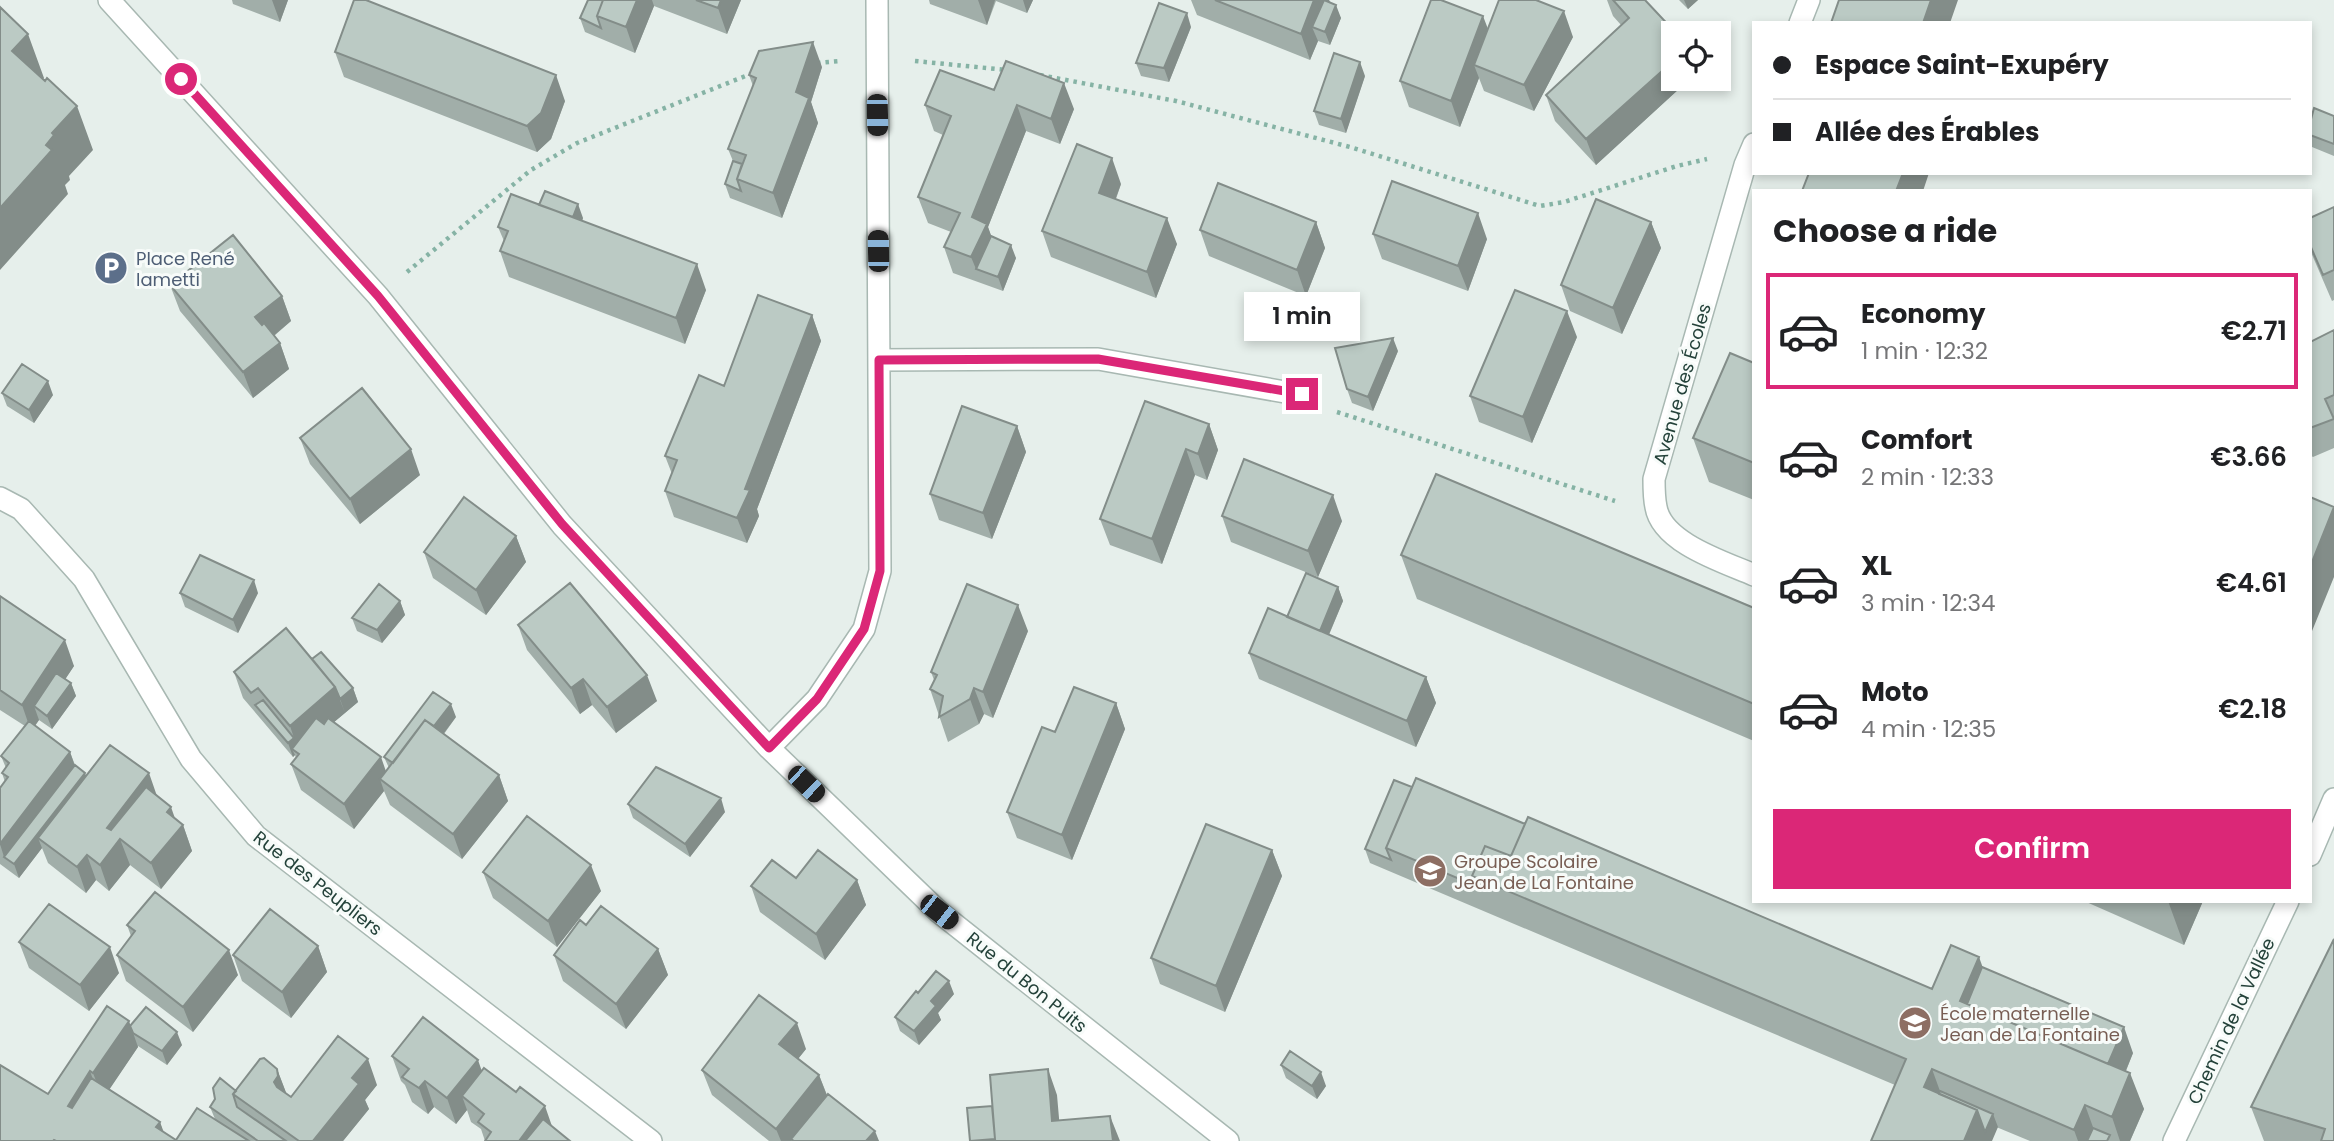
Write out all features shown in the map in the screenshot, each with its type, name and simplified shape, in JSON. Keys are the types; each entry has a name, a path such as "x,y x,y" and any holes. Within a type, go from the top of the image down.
{"street":[{"name":"Rue du Bon Puits","path":"109,0 378,296 562,524 769,748 939,912 1228,1141"},
{"path":"769,748 817,699 864,629 880,571 877,0"},
{"path":"1801,21 1809,0"},
{"name":"Avenue des Écoles","path":"1656,510 1654,480 1752,149"},
{"path":"879,360 1098,359 1302,394"},
{"name":"Rue des Peupliers","path":"0,498 21,509 83,579 191,759 256,836 651,1141"},
{"path":"1656,510 1663,523 1680,541 1752,574"},
{"path":"2312,845 2316,825 2334,799"},
{"name":"Chemin de la Vallée","path":"2174,1141 2287,903"}],"path":[{"path":"813,63 877,60 939,62 1016,71"},
{"path":"378,296 531,170 576,143 755,72"},
{"path":"1030,73 1175,101 1350,147 1540,206 1564,202 1704,159 1745,165"},
{"path":"1302,394 1344,415 1612,501 1656,510"}],"building":[{"path":"354,0 366,0 556,75 541,113 527,126 335,52"},
{"path":"588,0 603,0 597,16 601,28 580,18"},
{"path":"603,0 637,0 626,27 597,16"},
{"path":"696,0 721,0 718,8"},
{"path":"1215,0 1314,0 1301,34"},
{"path":"1324,0 1336,5 1325,32 1312,27"},
{"path":"1431,0 1441,0 1483,16 1451,101 1400,81"},
{"path":"1499,0 1536,0 1564,11 1524,85 1474,65"},
{"path":"1613,0 1645,0 1665,21 1661,21 1661,72 1586,139 1546,95 1629,18"},
{"path":"1839,0 1931,0 1924,21 1832,21"},
{"path":"1159,3 1187,13 1164,68 1136,63"},
{"path":"0,7 28,34 12,51 77,106 52,133 54,135 46,145 52,150 0,208"},
{"path":"813,42 796,92 809,98 773,193 737,179 746,155 728,149 756,78 749,75 759,51"},
{"path":"1334,53 1360,62 1341,119 1314,111"},
{"path":"1006,61 1064,83 1051,119 1017,105 972,217 987,224 971,257 944,247 960,213 918,197 951,116 925,105 940,70 994,90"},
{"path":"2314,108 2334,116 2334,144 2312,136"},
{"path":"1077,144 1112,158 1099,193 1167,218 1147,272 1042,231"},
{"path":"733,161 742,164 737,179 741,191 725,184"},
{"path":"1808,175 1902,175 1897,189 1803,189"},
{"path":"1392,181 1478,213 1458,266 1373,234"},
{"path":"1218,183 1316,222 1297,270 1200,230"},
{"path":"545,191 578,204 573,217 539,205"},
{"path":"511,194 697,264 676,318 500,251 508,231 498,227"},
{"path":"1596,199 1651,222 1613,308 1561,285"},
{"path":"2334,207 2334,270 2323,275 2312,250 2312,217"},
{"path":"233,235 282,296 255,317 262,325 264,323 280,343 243,372 170,285"},
{"path":"991,236 1011,245 998,277 976,269"},
{"path":"1515,290 1567,311 1523,417 1470,396"},
{"path":"758,295 812,315 745,489 750,490 737,518 665,491 677,460 665,456 699,375 724,386"},
{"path":"2334,330 2334,395 2325,399 2334,419 2312,427 2312,341"},
{"path":"1393,338 1368,397 1347,389 1335,348"},
{"path":"1730,353 1752,362 1752,462 1693,438"},
{"path":"22,364 48,381 29,410 2,393"},
{"path":"362,388 411,449 350,499 300,438"},
{"path":"1145,401 1209,424 1198,454 1186,449 1152,539 1100,519"},
{"path":"962,406 1017,426 983,513 930,494"},
{"path":"1244,459 1333,495 1308,551 1222,516"},
{"path":"1436,474 1752,607 1752,703 1401,555"},
{"path":"464,497 516,536 476,590 424,552"},
{"path":"2312,498 2334,507 2312,562"},
{"path":"200,555 254,580 233,620 180,593"},
{"path":"1306,573 1338,587 1320,631 1287,617"},
{"path":"570,583 647,675 607,707 583,679 571,688 518,625"},
{"path":"379,584 400,601 377,630 352,618"},
{"path":"967,584 1018,605 983,692 974,688 970,699 939,717 943,696 930,689 937,675 931,672"},
{"path":"0,596 65,640 22,705 0,690"},
{"path":"1268,608 1426,677 1407,721 1249,653"},
{"path":"286,628 335,687 290,726 258,688 251,693 234,672"},
{"path":"321,652 353,688 340,699 335,687 312,659"},
{"path":"56,673 71,683 47,716 34,706"},
{"path":"1074,687 1116,703 1062,835 1007,812 1042,727 1055,732"},
{"path":"433,692 451,704 434,726 425,720 393,763 384,757"},
{"path":"263,700 294,738 288,743 255,705"},
{"path":"316,718 324,724 328,718 381,757 344,804 291,764 299,754 292,749"},
{"path":"425,720 499,775 453,834 380,779"},
{"path":"29,721 70,752 0,844 0,788 8,777 2,773 9,763 1,756"},
{"path":"110,745 149,773 107,828 111,830 146,787 171,807 167,812 183,825 151,863 120,839 100,865 87,855 77,867 38,838"},
{"path":"75,765 85,773 14,864 4,857"},
{"path":"656,767 721,798 685,844 628,804"},
{"path":"1416,778 1525,824 1511,856 1485,846 1472,876 1476,886 1386,848"},
{"path":"1394,780 1412,787 1386,848 1391,860 1365,849"},
{"path":"527,816 591,865 548,921 483,872"},
{"path":"1528,817 1932,989 1951,945 1979,957 1960,1001 2130,1073 2112,1117 2085,1105 2074,1130 1932,1069 1924,1087 1977,1110 1964,1141 1871,1141 1906,1059 1472,876 1485,846 1511,856"},
{"path":"1206,824 1272,850 1216,986 1151,958"},
{"path":"818,850 857,880 816,934 751,886 772,860 796,878"},
{"path":"155,892 229,950 183,1007 117,955 135,931 127,925"},
{"path":"49,904 110,947 80,985 19,942"},
{"path":"601,906 658,949 616,1004 554,955 580,920 586,925"},
{"path":"270,909 318,946 282,992 233,955"},
{"path":"2334,939 2334,1141 2321,1141 2325,1129 2251,1107"},
{"path":"1982,967 2124,1027 2108,1064 1967,1004"},
{"path":"936,971 949,981 931,1001 936,1006 914,1031 895,1017"},
{"path":"759,995 797,1023 779,1044 819,1075 776,1129 702,1070"},
{"path":"107,1006 129,1021 93,1073 90,1071 68,1106 72,1108 91,1078 160,1122 156,1127 176,1140 197,1108 249,1141 0,1141 0,1065 48,1094"},
{"path":"146,1007 177,1032 162,1051 133,1033 130,1026"},
{"path":"423,1017 478,1060 447,1098 425,1081 419,1088 402,1077 409,1069 392,1056"},
{"path":"338,1036 368,1059 352,1078 359,1084 313,1141 299,1141 233,1094 260,1059 264,1058 277,1069 278,1076 274,1082 277,1087 291,1097"},
{"path":"1290,1051 1321,1072 1312,1086 1281,1065"},
{"path":"484,1068 516,1092 520,1087 545,1106 519,1141 485,1141 491,1132 478,1122 484,1114 462,1096"},
{"path":"1048,1069 1052,1121 1110,1116 1113,1141 978,1141 995,1139 990,1075"},
{"path":"220,1078 236,1091 233,1094 237,1107 286,1141 258,1141 210,1107 215,1099 213,1088"},
{"path":"1940,1091 1993,1114 1985,1132 1977,1110 1939,1094"},
{"path":"828,1094 875,1131 866,1141 791,1139"},
{"path":"992,1106 995,1139 970,1141 967,1108"},
{"path":"543,1119 570,1141 525,1141"},
{"path":"2093,1128 2110,1135 2107,1141 2087,1141"}],"place":[{"name":"Place René Iametti","path":"111,268"},
{"name":"Groupe Scolaire Jean de La Fontaine","path":"1430,871"},
{"name":"École maternelle Jean de La Fontaine","path":"1915,1023"}],"route":[{"path":"181,79 378,296 562,524 769,748 817,699 864,629 880,571 879,360 1098,359 1302,394"}]}
